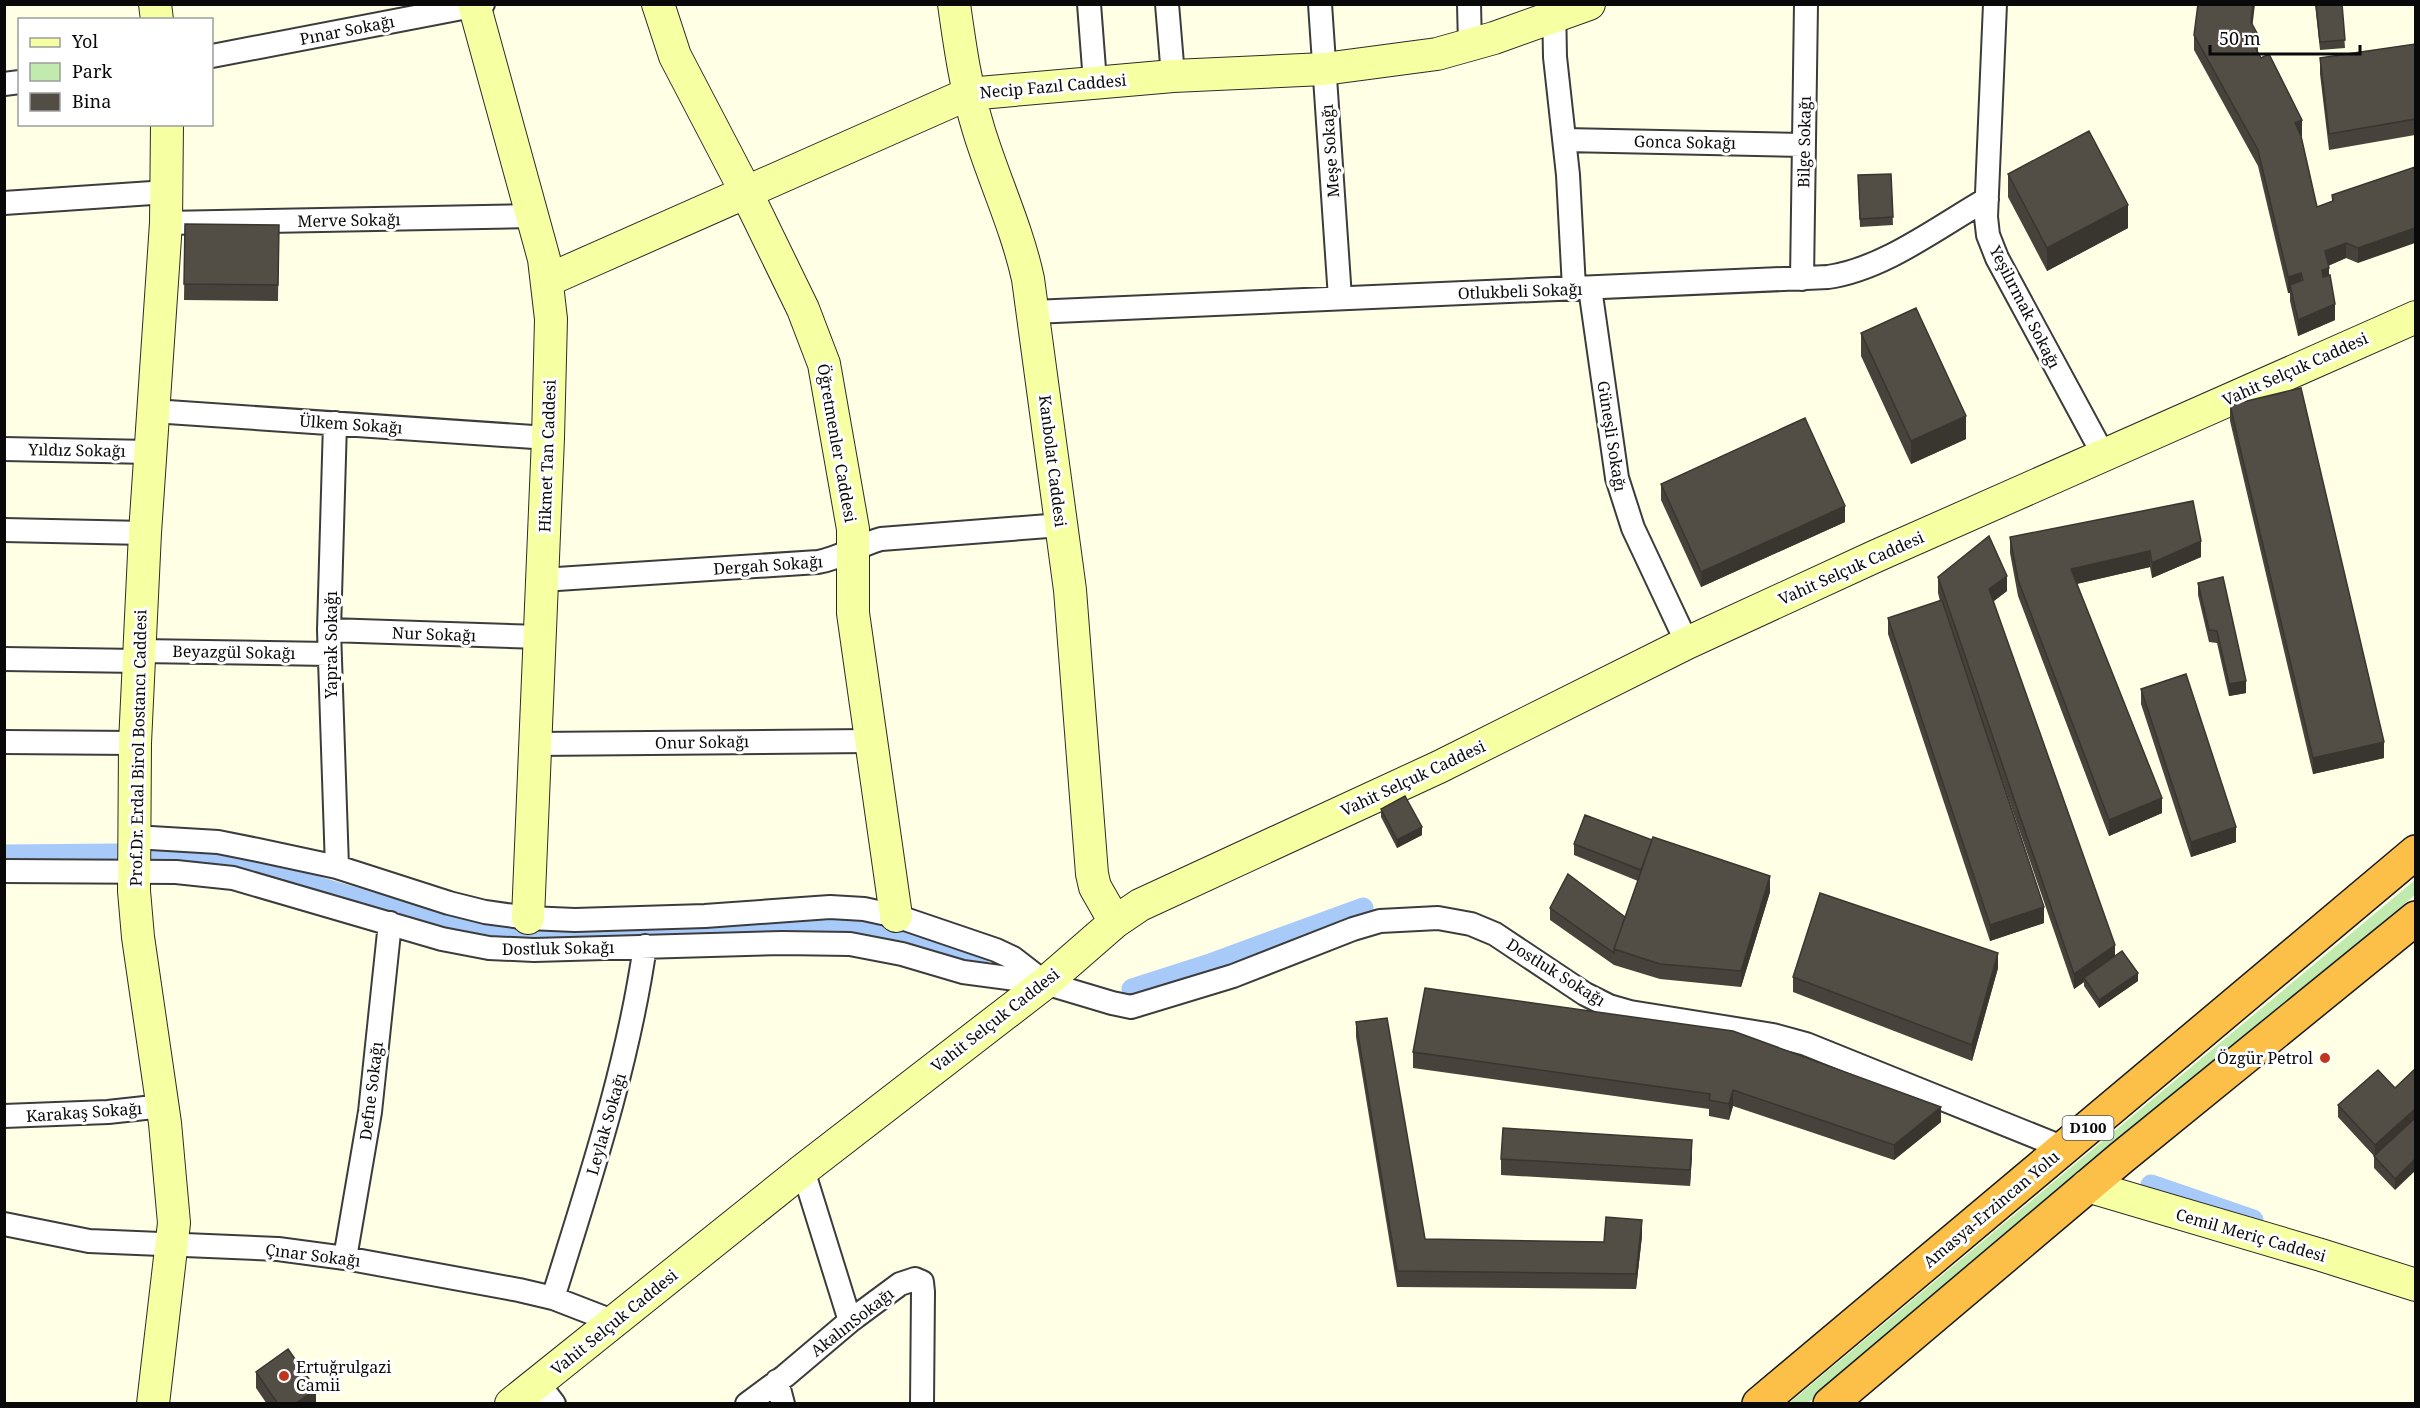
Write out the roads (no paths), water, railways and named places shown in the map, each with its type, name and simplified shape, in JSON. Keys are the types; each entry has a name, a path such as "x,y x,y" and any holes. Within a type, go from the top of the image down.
{"highway":[{"name":"Amasya-Erzincan Yolu","path":"1759,1404 2415,852"},
{"name":"D100","path":"1830,1404 2087,1186 2415,918"}],"street":[{"name":"Öğretmenler Caddesi","path":"658,4 675,56 746,192 803,309 824,364 853,529 853,613 869,741 897,916"},
{"name":"Kanbolat Caddesi","path":"954,4 968,94 993,175 1023,253 1033,312 1076,654 1092,874 1095,887 1115,922"},
{"path":"1089,4 1095,82"},
{"path":"1167,4 1173,76"},
{"name":"Meşe Sokağı","path":"1320,4 1340,298"},
{"path":"1469,4 1470,45"},
{"name":"Necip Fazıl Caddesi","path":"548,280 968,94 1173,76 1324,69 1437,54 1470,45 1554,10 1589,4"},
{"name":"Bilge Sokağı","path":"1802,279 1806,4"},
{"name":"Yeşilırmak Sokağı","path":"1995,4 1987,199 1988,235 1997,258 2103,454"},
{"name":"Pınar Sokağı","path":"213,56 477,5"},
{"name":"Hikmet Tan Caddesi","path":"477,5 548,280 551,319 528,918"},
{"name":"Güneşli Sokağı","path":"1554,10 1555,57 1582,288 1617,478 1633,528 1687,643"},
{"name":"Prof.Dr. Erdal Birol Bostancı Caddesi","path":"153,1404 173,1243 172,1179 139,948 134,871 135,743 145,533 166,223 167,126"},
{"name":"Gonca Sokağı","path":"1565,140 1804,145"},
{"path":"4,203 167,192"},
{"name":"Otlukbeli Sokağı","path":"1033,312 1802,279 1845,275 1872,265 1987,199"},
{"name":"Merve Sokağı","path":"166,223 531,216"},
{"name":"Vahit Selçuk Caddesi","path":"511,1404 546,1393 615,1322 803,1170 1045,983 1115,922 1140,905 1439,767 1687,643 2103,454 2415,317"},
{"name":"Ülkem Sokağı","path":"153,411 548,438"},
{"name":"Yaprak Sokağı","path":"335,423 329,654 337,867"},
{"name":"Yıldız Sokağı","path":"4,449 150,452"},
{"name":"Dergah Sokağı","path":"542,580 818,562 840,556 865,543 903,536 1061,525"},
{"path":"4,530 145,533"},
{"name":"Nur Sokağı","path":"329,630 540,637"},
{"name":"Beyazgül Sokağı","path":"4,659 329,654"},
{"name":"Onur Sokağı","path":"535,744 869,741"},
{"path":"4,742 135,743"},
{"name":"Dostluk Sokağı","path":"134,837 218,842 337,867 449,903 485,912 528,918 575,920 670,917 830,907 864,909 897,916 996,950 1013,958 1045,983"},
{"name":"Dostluk Sokağı","path":"4,871 176,872 233,878 442,939 489,948 534,950 645,946 850,944 902,954 963,972 1045,983 1112,1004 1131,1006 1233,976 1353,929 1380,921 1438,918 1471,924 1495,934 1585,994 1609,1006 1630,1012 1773,1035 1806,1044 2064,1148"},
{"name":"Defne Sokağı","path":"345,1258 370,1112 390,923"},
{"name":"Leylak Sokağı","path":"553,1298 621,1071 637,1006 645,946"},
{"name":"Karakaş Sokağı","path":"4,1116 108,1112 163,1106"},
{"path":"803,1170 850,1321"},
{"name":"Cemil Meriç Caddesi","path":"2087,1186 2415,1285"},
{"name":"Çınar Sokağı","path":"4,1224 88,1241 173,1243 278,1250 345,1258 553,1298 615,1322"},
{"name":"AkalınSokağı","path":"747,1404 850,1321 907,1280 915,1279 921,1282 923,1292 922,1404"},
{"path":"777,1381 783,1404"}],"waterway":[{"path":"4,855 116,854"},
{"path":"152,854 206,858 240,865 422,917 502,937 858,930 978,961"},
{"path":"1132,989 1207,965 1363,908"},
{"path":"2151,1185 2253,1220"}],"place":[{"name":"Özgür Petrol","path":"2325,1058"},
{"name":"Ertuğrulgazi Camii","path":"284,1376"}]}
